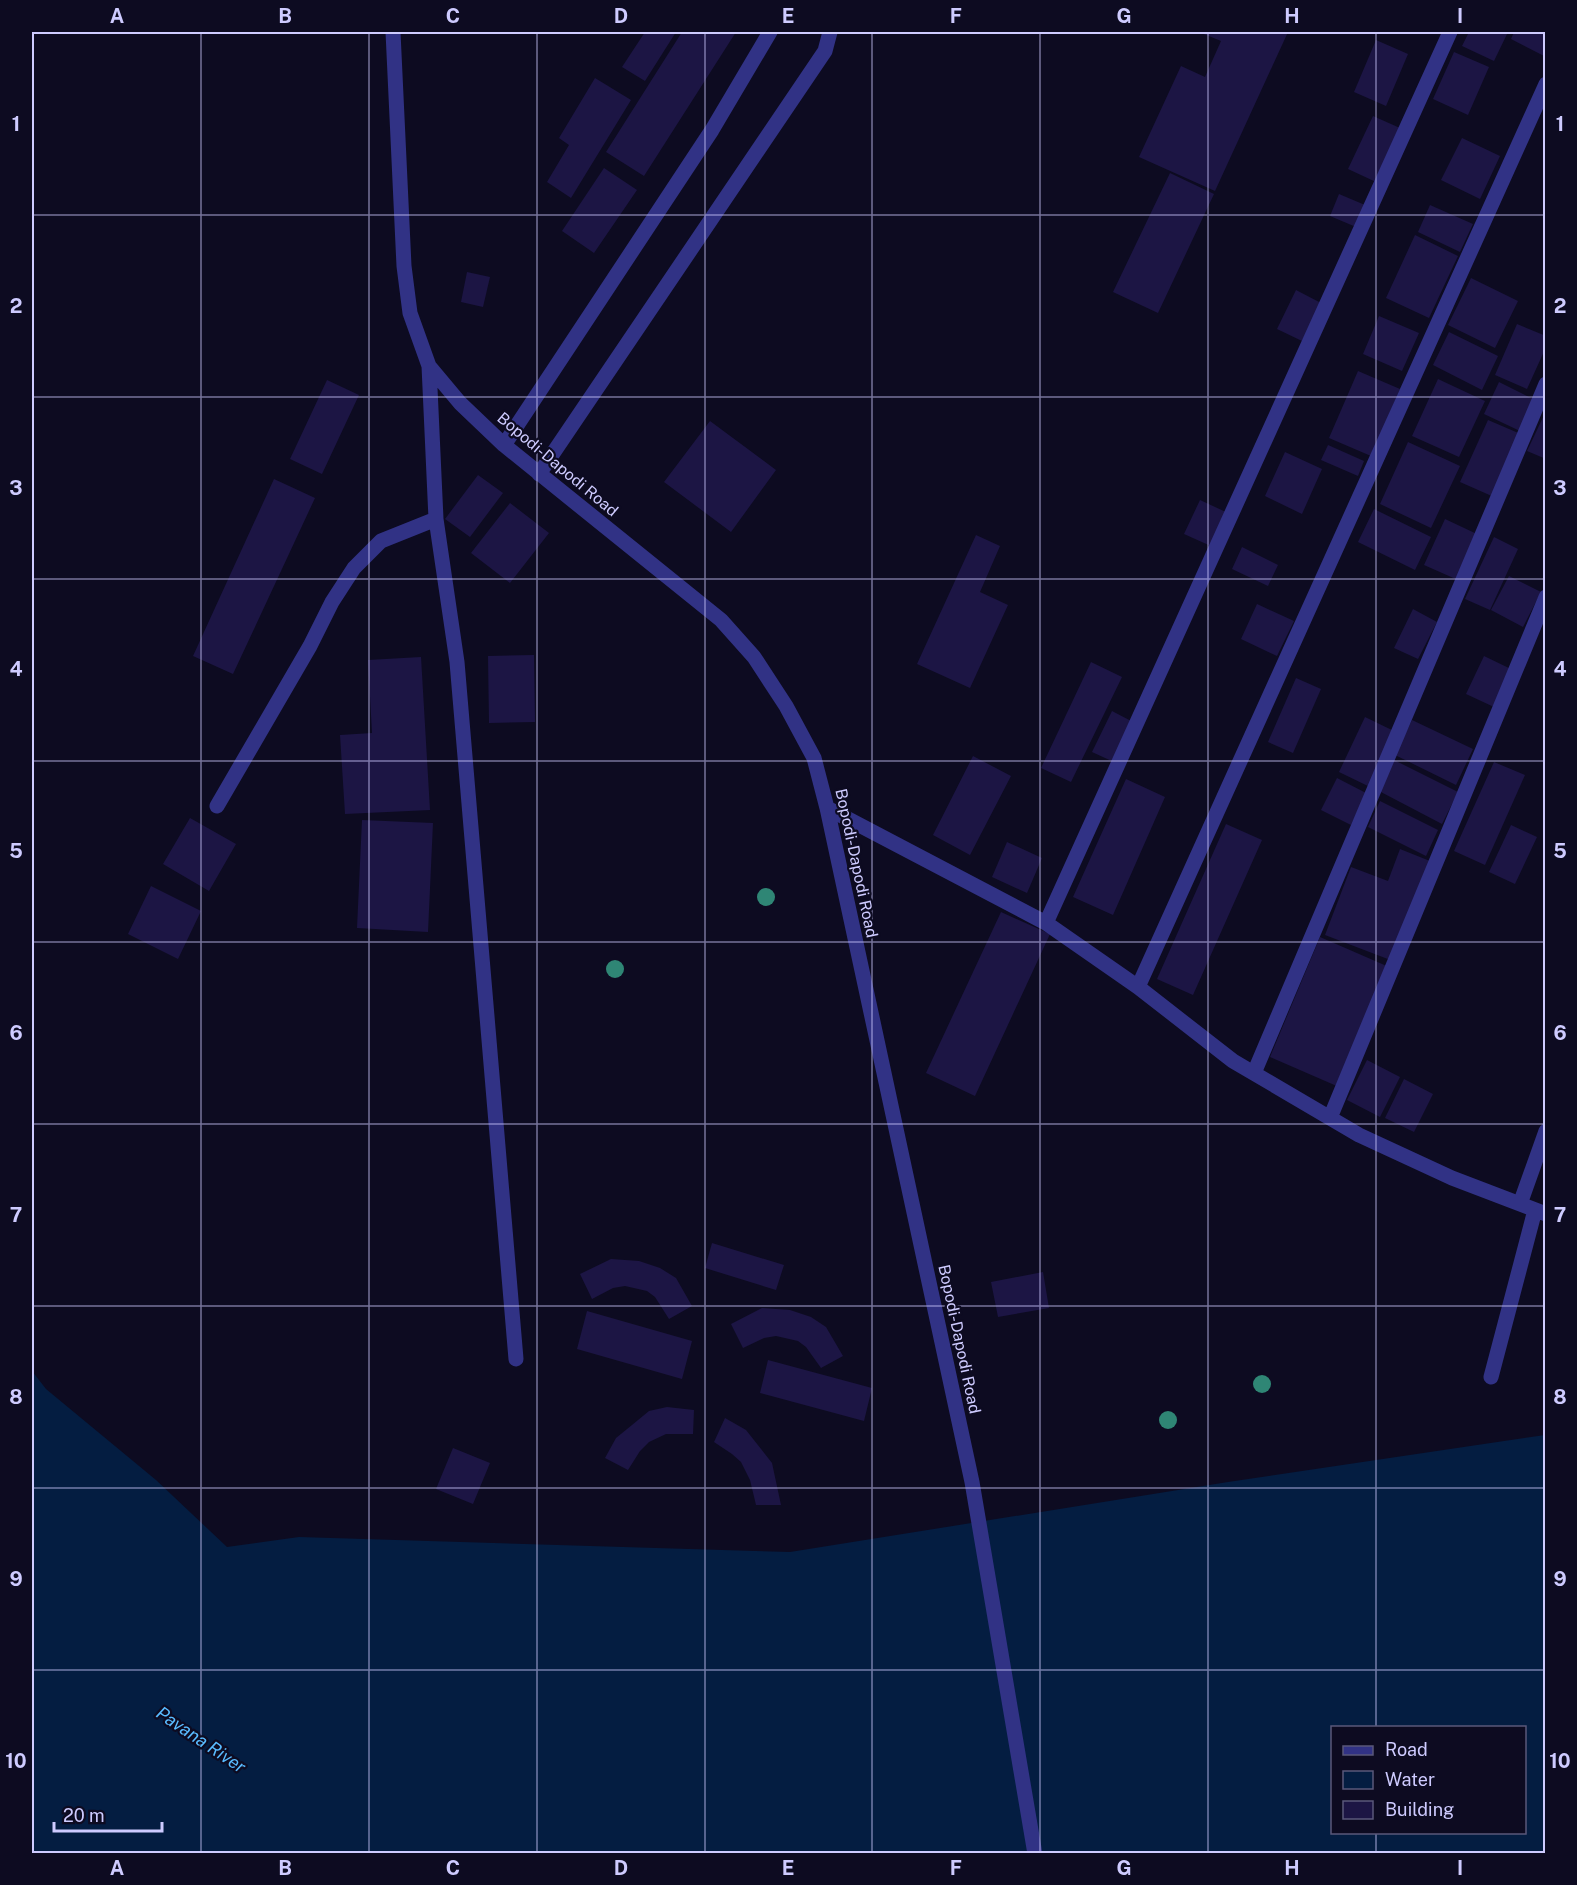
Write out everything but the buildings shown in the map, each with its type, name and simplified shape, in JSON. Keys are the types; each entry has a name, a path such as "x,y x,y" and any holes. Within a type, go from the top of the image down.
{"street":[{"name":"Bopodi-Dapodi Road","path":"393,32 404,266 410,313 429,366 460,403 504,445 721,620 754,657 786,706 814,758 827,808 972,1482 1035,1854"},
{"path":"504,445 712,130 770,32"},
{"path":"539,474 825,51 830,32"},
{"path":"1046,923 1450,32"},
{"path":"1138,987 1545,84"},
{"path":"429,366 436,519 457,662 516,1359"},
{"path":"1254,1073 1545,384"},
{"path":"217,806 310,645 332,602 354,568 381,541 436,519"},
{"path":"1330,1118 1545,597"},
{"path":"827,808 1046,923 1138,987 1233,1061 1359,1135 1452,1178 1540,1212 1491,1377"},
{"path":"1520,1204 1545,1131"}],"water":[{"name":"Pavana River","path":"32,1371 46,1389 156,1480 227,1547 299,1537 790,1552 1228,1482 1545,1435 1545,1853 32,1853"}]}
